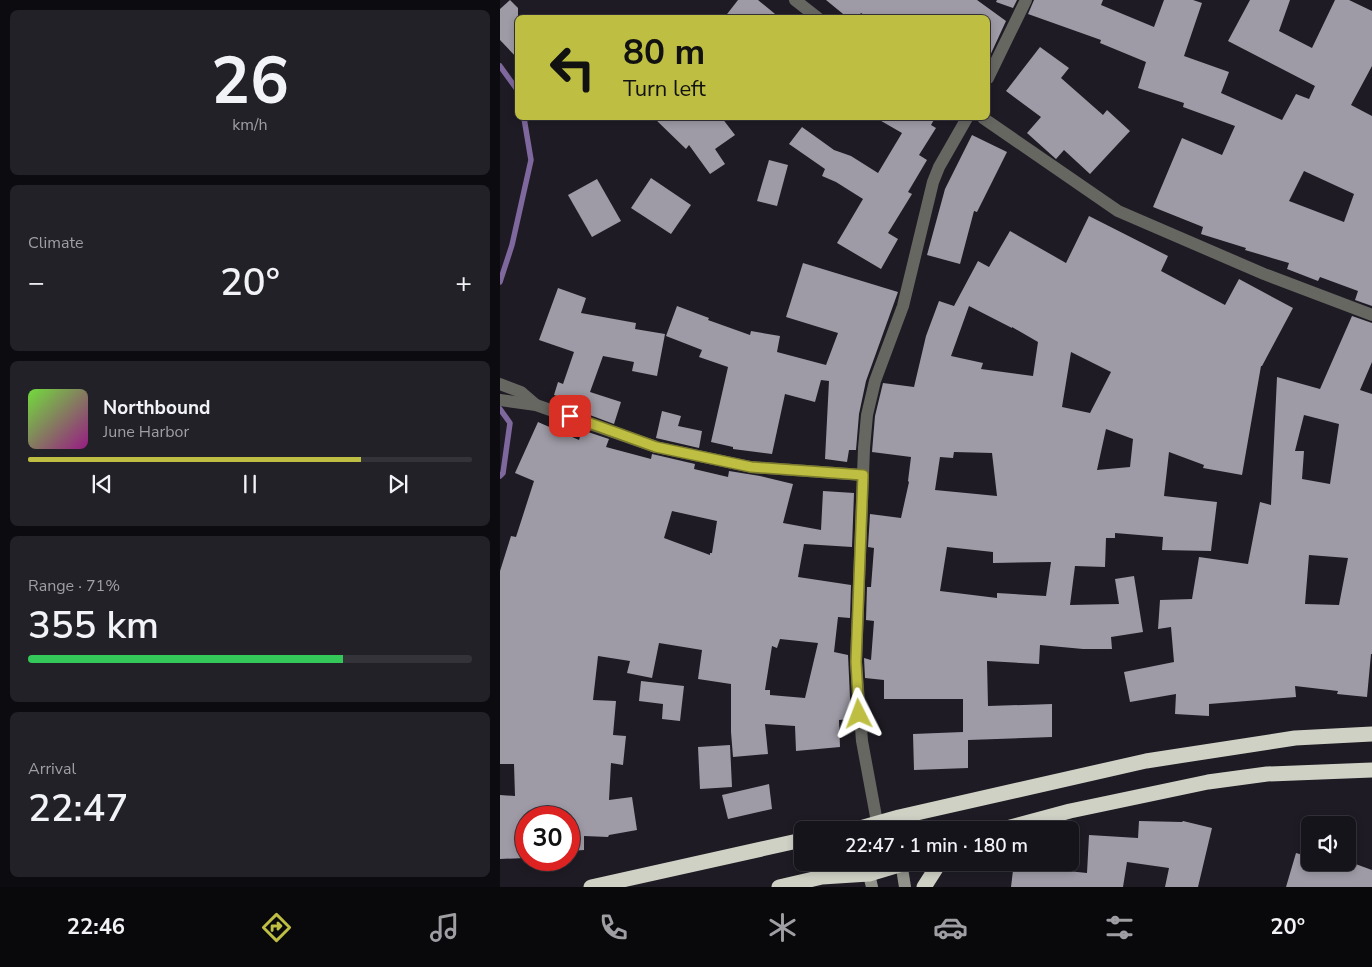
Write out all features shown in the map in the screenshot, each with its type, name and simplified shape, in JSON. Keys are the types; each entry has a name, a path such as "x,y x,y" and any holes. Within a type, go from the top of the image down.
{"highway":[{"path":"907,821 1146,761 1295,738 1372,734"},
{"path":"1033,821 1070,811 1208,782 1267,774 1372,770"},
{"path":"591,887 794,842"},
{"path":"779,887 822,877 869,875 882,871"},
{"path":"924,887 934,871"},
{"path":"822,877 838,887"}],"street":[{"path":"795,0 814,15"},
{"path":"990,74 1026,0"},
{"path":"877,821 862,741 856,662 867,415 876,381 903,306 933,182 939,167 966,120"},
{"path":"986,120 1118,211 1264,274 1372,315"},
{"path":"504,385 521,392 536,404"},
{"path":"502,400 536,404 656,447 751,467 863,475"},
{"path":"904,871 905,887"}],"building":[{"path":"510,0 518,8 518,15 515,15 515,56 500,40 500,9"},
{"path":"738,0 758,0 776,15 726,15"},
{"path":"826,0 977,0 1006,21 990,56 990,15 864,15 861,13 859,15 844,15"},
{"path":"997,0 1017,0 1013,8 996,2"},
{"path":"1034,0 1103,0 1101,5 1154,27 1164,0 1193,0 1202,3 1184,56 1229,72 1221,93 1282,120 1296,94 1309,99 1315,86 1228,41 1250,0 1290,0 1279,31 1312,48 1335,0 1349,0 1372,11 1372,66 1351,105 1372,116 1372,306 1355,300 1358,291 1320,277 1318,281 1287,269 1289,263 1201,234 1203,227 1153,207 1182,138 1222,155 1235,126 1183,107 1184,103 1138,88 1146,62 1100,43 1101,40 1028,14","holes":["1304,171 1354,194 1344,222 1289,201"]},
{"path":"1040,47 1069,68 1061,78 1103,115 1107,110 1130,131 1090,174 1064,150 1056,159 1027,133 1041,117 1006,91"},
{"path":"656,120 724,120 735,135 715,149 725,164 710,174 689,145 686,149"},
{"path":"879,120 934,120 931,125 936,128 919,155 927,160 908,192 912,194 888,233 898,239 881,269 837,243 863,199 836,182 822,176 825,169 789,144 802,127 834,150 851,156 878,173 902,133"},
{"path":"972,135 1007,152 977,212 974,211 960,264 927,255 945,189"},
{"path":"769,160 788,165 777,206 757,201"},
{"path":"651,178 691,205 671,234 631,208"},
{"path":"597,179 621,221 592,237 568,195"},
{"path":"1089,216 1168,256 1161,271 1225,305 1239,279 1293,308 1261,366 1242,475 1203,468 1204,465 1169,452 1164,496 1217,502 1211,551 1162,550 1163,537 1115,533 1115,538 1106,538 1105,567 1075,566 1070,605 1119,604 1115,579 1134,576 1143,632 1111,637 1112,649 1083,649 1040,645 1039,664 987,661 988,706 1052,704 1052,737 968,740 968,768 914,770 913,734 963,732 963,699 884,699 884,680 865,678 864,658 871,660 874,621 866,620 867,587 871,587 874,548 868,547 870,514 901,518 909,482 911,457 872,452 875,416 883,383 914,387 926,336 939,301 954,306 978,261 989,267 1010,231 1066,263","holes":["969,306 1038,342 1033,376 981,369 983,363 951,356","1071,352 1111,372 1090,413 1062,407","1106,429 1133,439 1130,467 1097,470","954,452 992,453 997,496 935,490 940,457 953,458","947,547 993,552 993,563 1051,562 1046,596 997,593 997,598 940,591"]},
{"path":"803,263 898,292 866,381 859,414 856,450 849,450 847,462 825,459 829,381 821,380 815,402 785,394 772,454 733,449 733,447 711,442 728,367 699,357 702,350 666,336 677,306 709,318 708,320 750,335 751,331 780,336 777,352 826,365 838,333 786,317"},
{"path":"558,288 586,298 581,313 636,323 635,329 665,334 657,376 632,371 634,362 603,356 590,392 621,402 614,424 587,414 589,407 554,395 558,382 563,384 574,352 539,340"},
{"path":"1352,316 1372,323 1372,362 1360,390 1372,394 1372,654 1367,697 1337,694 1338,691 1295,686 1296,697 1209,704 1209,716 1175,714 1176,694 1130,702 1124,672 1174,662 1171,627 1158,629 1160,600 1192,599 1199,557 1248,564 1260,502 1271,505 1277,377 1320,389","holes":["1304,415 1339,424 1330,484 1302,479 1304,451 1295,451","1309,555 1348,558 1339,605 1305,604"]},
{"path":"662,411 681,416 678,426 702,431 699,448 656,438"},
{"path":"538,422 579,440 582,430 609,439 606,447 651,459 652,454 695,464 694,469 728,477 729,471 793,484 783,523 821,530 823,491 854,493 852,547 804,544 798,577 851,585 850,618 838,617 834,652 848,655 851,719 839,720 840,747 796,751 795,726 765,724 768,754 733,757 731,684 698,679 702,650 659,643 652,678 627,673 630,661 598,656 593,700 616,701 613,735 626,736 623,765 611,763 609,800 632,797 637,830 609,835 608,837 584,836 584,850 580,850 580,806 515,806 515,858 500,859 500,795 515,796 514,764 500,764 500,571 511,536 516,537 534,481 515,473","holes":["672,511 717,521 712,553 710,555 664,538","780,639 818,643 805,698 770,695 770,690 765,690 772,646 777,648"]},
{"path":"641,681 684,686 680,721 662,719 663,704 639,701"},
{"path":"730,745 732,787 700,789 698,747"},
{"path":"769,784 772,809 728,819 722,795"},
{"path":"1139,821 1183,821 1212,828 1198,887 1165,887 1169,868 1127,862 1123,887 1011,887 1013,871 1087,873 1089,835 1138,838"},
{"path":"1296,853 1301,854 1301,871 1356,871 1356,864 1372,870 1372,887 1286,887"}],"waterway":[{"path":"500,66 515,87"},
{"path":"500,282 512,245 531,160 524,120"},
{"path":"500,409 510,423 503,473 500,476"}],"route":[{"path":"570,416 656,447 751,467 863,475 856,662 859,714"}]}
